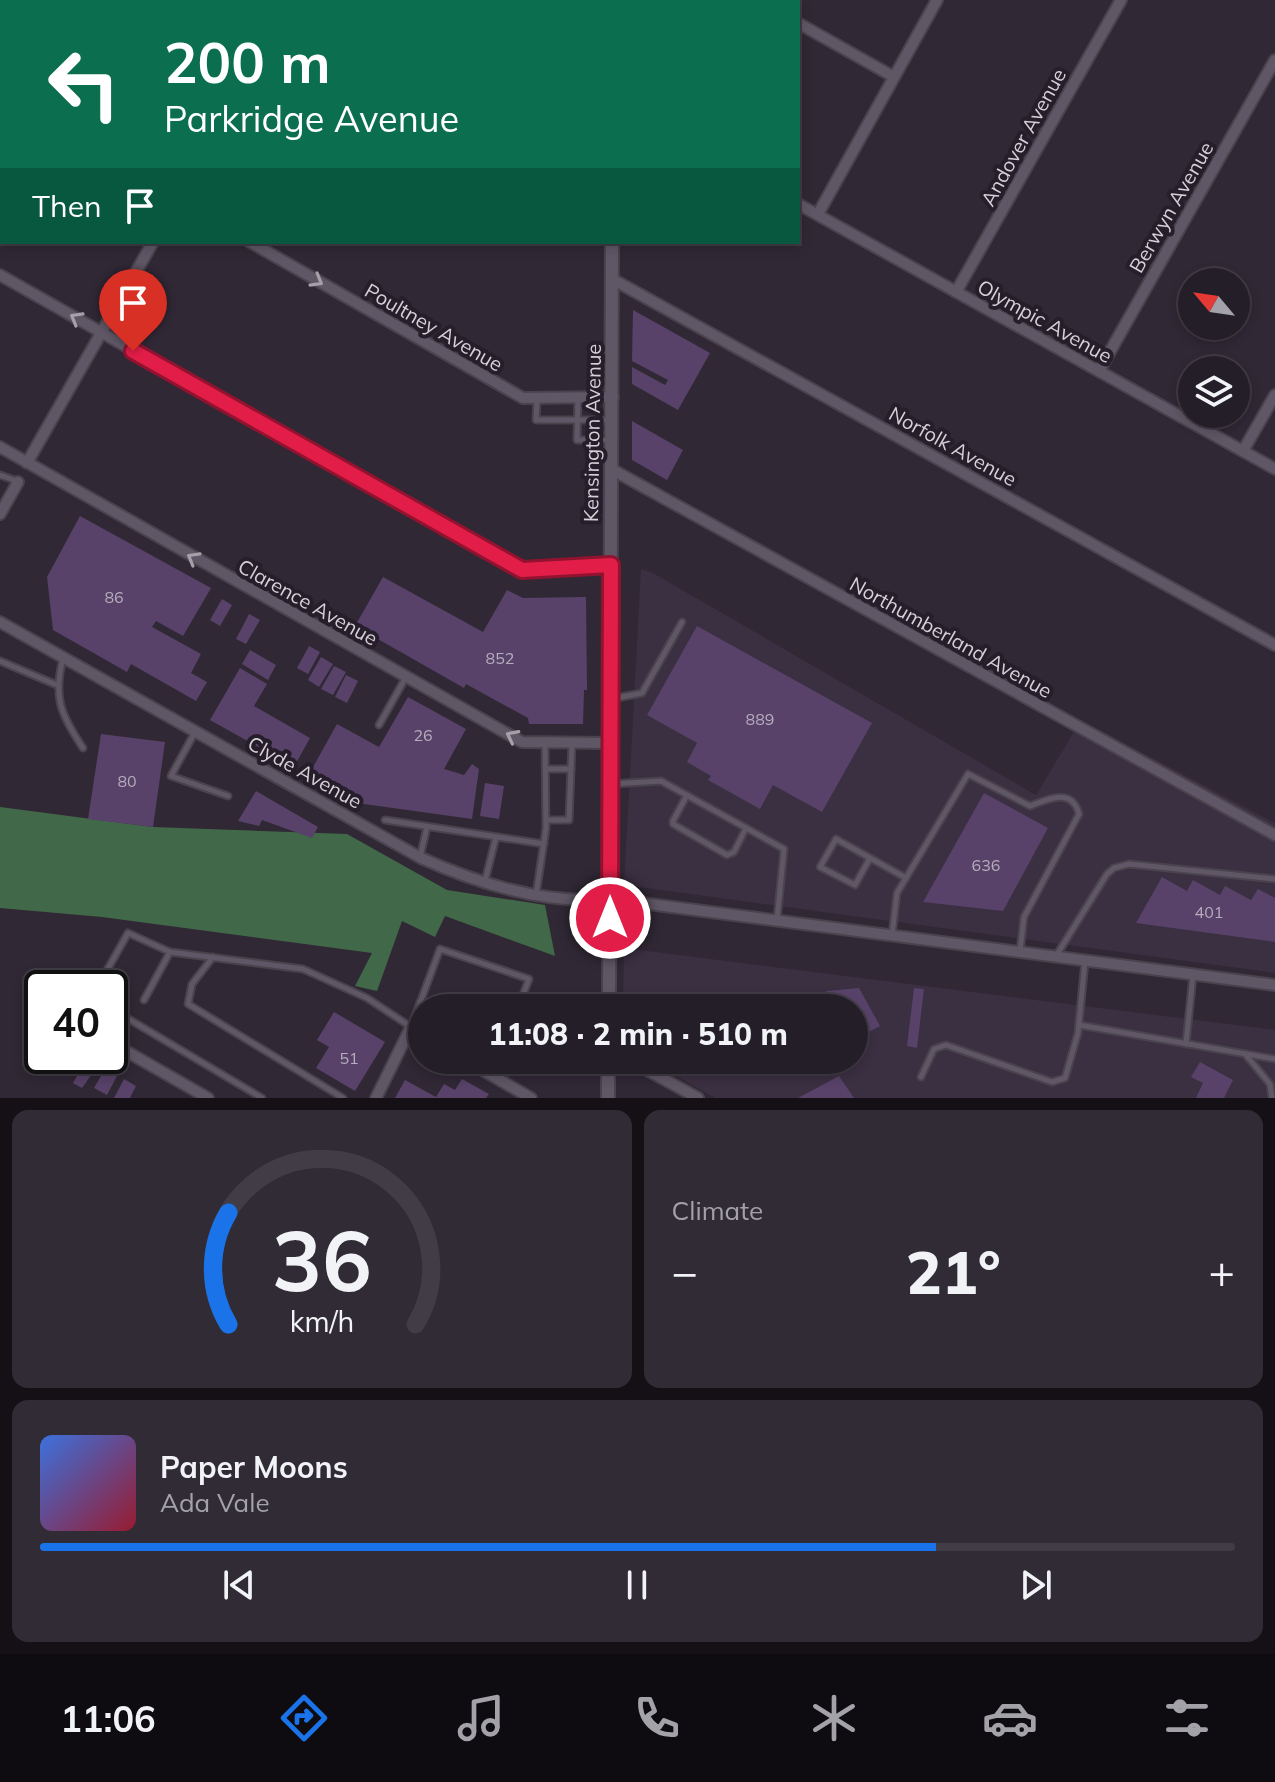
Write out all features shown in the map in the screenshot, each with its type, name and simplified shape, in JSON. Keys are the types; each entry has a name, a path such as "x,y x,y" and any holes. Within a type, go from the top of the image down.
{"street":[{"path":"818,214 937,0"},
{"name":"Andover Avenue","path":"956,292 1121,0"},
{"path":"800,24 894,77"},
{"name":"Berwyn Avenue","path":"1099,371 1275,60"},
{"name":"Olympic Avenue","path":"800,205 1275,469"},
{"path":"27,463 152,244"},
{"name":"Poultney Avenue","path":"254,244 523,398 613,397"},
{"name":"Kensington Avenue","path":"609,994 612,244"},
{"path":"0,275 522,570 611,565"},
{"name":"Norfolk Avenue","path":"612,279 1275,645"},
{"path":"1243,451 1275,395"},
{"name":"Clarence Avenue","path":"0,447 522,742 610,743"},
{"name":"Northumberland Avenue","path":"611,469 1275,835"},
{"path":"0,514 18,482"},
{"name":"Clyde Avenue","path":"0,622 420,858 485,882 536,896 589,901 610,899 1275,985"},
{"path":"376,1098 408,1033"},
{"path":"128,1052 208,1098"},
{"path":"489,1074 531,1098"},
{"path":"608,1074 608,1098"},
{"path":"654,1074 698,1098"}],"lane":[{"path":"578,397 577,440 612,440"},
{"path":"537,398 536,420 612,420"},
{"path":"0,475 18,482"},
{"path":"610,699 642,693 682,622"},
{"path":"63,657 57,685 65,720 83,748"},
{"path":"0,661 57,685"},
{"path":"379,725 406,677"},
{"path":"195,731 171,776 228,796"},
{"path":"536,896 547,820 545,743"},
{"path":"547,820 569,820 572,743"},
{"path":"546,769 571,769"},
{"path":"892,935 897,893 968,774 1030,806 1054,797 1072,800 1077,806 1078,821 1024,917 1020,952"},
{"path":"610,784 661,781 784,849 777,921"},
{"path":"687,795 673,821 681,831 727,855 734,852 746,828"},
{"path":"385,820 544,844"},
{"path":"420,858 427,827"},
{"path":"485,882 496,837"},
{"path":"870,858 855,885 820,867 836,839 906,878"},
{"path":"1055,956 1107,874 1114,868 1129,864 1275,879"},
{"path":"107,970 128,933 170,952 303,969 367,998 408,1025"},
{"path":"423,994 440,949 529,979 523,994"},
{"path":"144,1000 170,952"},
{"path":"214,956 192,984 188,1004 343,1098"},
{"path":"921,1077 934,1049 946,1045 1052,1082 1065,1078 1079,1025 1085,960"},
{"path":"1186,1044 1193,974"},
{"path":"128,1019 262,1098"},
{"path":"1079,1025 1275,1059"},
{"path":"1245,1054 1270,1084 1272,1098"}],"shaded area":[{"path":"641,569 653,573 1036,795 1081,720 1275,823 1275,973 624,885"},
{"path":"624,948 1275,1030 1275,1098 715,1098 672,1074 868,1074 868,994 623,994"}],"green space":[{"path":"0,807 153,827 347,834 447,890 545,905 555,956 445,916 435,937 402,921 377,991 355,986 372,953 102,917 0,908"}],"building":[{"path":"633,310 710,353 678,410 632,384 632,367 665,385 668,380 632,361"},
{"path":"632,421 683,450 667,480 632,460"},
{"path":"80,516 211,588 183,636 156,621 152,627 201,654 191,673 207,682 196,701 131,664 127,672 53,630 47,577"},
{"path":"383,577 483,632 507,590 523,598 586,597 587,690 584,690 583,724 529,724 528,718 466,684 464,688 355,626"},
{"path":"222,599 232,605 220,626 210,620"},
{"path":"249,614 260,620 246,644 236,639"},
{"path":"697,626 872,723 822,812 773,785 760,809 708,780 711,776 687,762 697,743 647,715"},
{"path":"309,646 320,652 308,674 297,668"},
{"path":"250,650 276,665 268,680 242,664"},
{"path":"321,657 333,664 319,687 308,680"},
{"path":"334,666 346,672 333,695 321,689"},
{"path":"240,668 267,684 254,706 310,738 294,767 210,720"},
{"path":"346,675 358,681 347,703 335,697"},
{"path":"408,697 466,729 444,769 464,775 472,764 479,769 472,819 357,803 308,776 337,724 379,747"},
{"path":"101,734 165,742 153,827 88,819"},
{"path":"485,783 504,786 499,819 480,816"},
{"path":"256,791 318,827 312,838 262,820 259,826 238,821"},
{"path":"984,793 1048,828 1003,911 923,902"},
{"path":"1162,877 1187,891 1193,880 1220,895 1225,886 1251,900 1258,889 1275,898 1275,942 1136,923"},
{"path":"859,988 862,994 816,994"},
{"path":"914,988 924,989 917,1048 907,1046"},
{"path":"868,1004 880,1026 868,1032"},
{"path":"334,1012 385,1042 355,1091 316,1068 329,1047 317,1040"},
{"path":"1200,1062 1233,1080 1224,1098 1196,1098 1203,1083 1191,1077"},
{"path":"78,1074 92,1074 82,1088 73,1083"},
{"path":"102,1074 117,1076 107,1095 94,1088"},
{"path":"839,1076 854,1098 798,1098"},
{"path":"124,1079 136,1086 130,1098 114,1098"},
{"path":"462,1079 489,1094 486,1098 395,1098 405,1080 436,1097 444,1084 455,1090"}],"route":[{"path":"133,351 522,570 611,565 610,918"}]}
